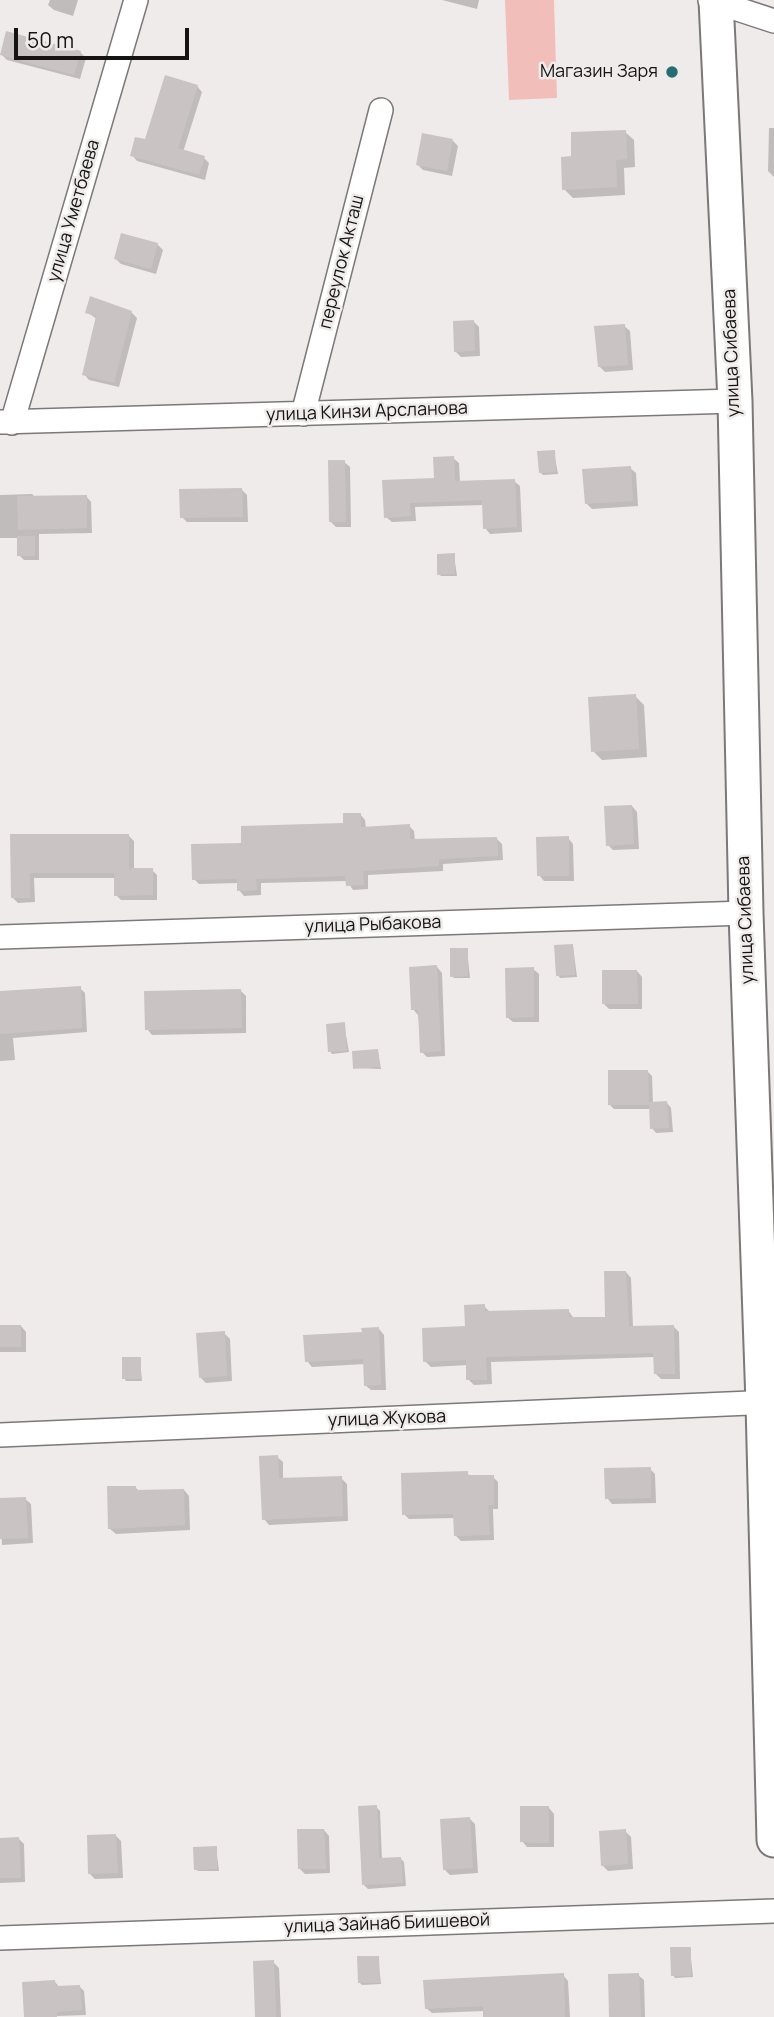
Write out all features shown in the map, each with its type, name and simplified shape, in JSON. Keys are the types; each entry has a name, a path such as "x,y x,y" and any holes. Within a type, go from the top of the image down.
{"main road":[{"name":"улица Сибаева","path":"714,1 735,401 746,913 762,1058 774,1840"}],"street":[{"name":"улица Уметбаева","path":"6,422 136,0"},
{"path":"714,1 774,21"},
{"name":"переулок Акташ","path":"303,414 381,110"},
{"name":"улица Кинзи Арсланова","path":"6,422 735,401"},
{"name":"улица Рыбакова","path":"0,937 746,913"},
{"name":"улица Жукова","path":"0,1435 769,1403"},
{"name":"улица Зайнаб Биишевой","path":"0,1938 774,1911"}],"shaded area":[{"path":"505,0 554,0 557,98 509,100"}],"building":[{"path":"6,31 81,51 74,75 0,55"},
{"path":"165,75 198,85 178,148 205,156 199,175 130,156 135,137 145,139"},
{"path":"626,130 627,159 616,160 617,187 562,190 561,157 571,156 571,132"},
{"path":"422,133 453,139 447,171 416,165"},
{"path":"121,233 158,243 151,269 114,259"},
{"path":"90,296 132,311 114,383 82,375 96,316 85,313"},
{"path":"474,320 475,351 454,352 453,321"},
{"path":"625,324 628,365 598,367 594,326"},
{"path":"555,450 556,472 539,473 537,451"},
{"path":"454,456 455,481 515,479 517,527 483,529 482,500 410,503 411,516 384,518 382,480 434,478 433,457"},
{"path":"328,460 345,460 346,522 329,522"},
{"path":"631,466 633,501 585,504 582,469"},
{"path":"242,488 243,517 180,518 179,489"},
{"path":"87,495 87,528 18,530 17,496"},
{"path":"17,536 35,536 35,556 17,556"},
{"path":"455,553 455,574 437,575 437,554"},
{"path":"636,694 639,749 591,752 588,697"},
{"path":"632,805 634,844 606,846 604,806"},
{"path":"343,813 361,813 361,827 410,824 410,839 497,837 498,856 439,859 439,866 363,871 364,885 346,886 345,876 256,879 257,890 237,891 237,879 192,880 191,844 241,843 241,826 343,823"},
{"path":"10,834 129,834 129,868 153,868 153,895 114,896 114,873 30,873 30,898 11,898"},
{"path":"569,836 569,876 537,876 536,837"},
{"path":"573,944 575,975 556,976 554,945"},
{"path":"450,948 468,948 468,976 450,977"},
{"path":"437,965 441,1051 420,1053 418,1010 411,1010 409,967"},
{"path":"534,967 534,1017 506,1018 505,968"},
{"path":"602,970 637,970 638,1004 602,1004"},
{"path":"81,986 82,1028 0,1034 0,991"},
{"path":"241,989 242,1028 145,1030 144,991"},
{"path":"345,1022 347,1051 328,1052 326,1024"},
{"path":"378,1049 380,1067 353,1069 352,1051"},
{"path":"608,1070 648,1070 649,1102 667,1101 669,1128 650,1129 649,1105 608,1105"},
{"path":"604,1271 626,1271 629,1326 674,1325 675,1374 654,1374 653,1353 486,1357 487,1380 466,1380 466,1360 423,1362 422,1328 465,1326 464,1305 485,1304 485,1311 569,1309 569,1317 605,1317"},
{"path":"0,1325 21,1325 21,1347 0,1347"},
{"path":"379,1327 381,1385 364,1386 363,1359 305,1362 303,1335 362,1332 361,1328"},
{"path":"225,1331 227,1376 199,1378 196,1333"},
{"path":"122,1357 141,1357 141,1379 122,1379"},
{"path":"278,1455 279,1478 342,1476 343,1516 262,1520 259,1456"},
{"path":"651,1467 651,1498 605,1499 604,1468"},
{"path":"468,1471 468,1475 494,1475 494,1505 488,1505 490,1535 454,1536 453,1514 402,1515 401,1473"},
{"path":"107,1486 136,1486 136,1490 184,1489 185,1525 108,1529"},
{"path":"26,1497 28,1538 0,1539 0,1498"},
{"path":"377,1805 379,1858 401,1857 403,1883 362,1885 358,1806"},
{"path":"520,1806 549,1806 549,1843 520,1842"},
{"path":"470,1817 473,1868 443,1870 440,1819"},
{"path":"297,1829 324,1829 326,1869 298,1869"},
{"path":"626,1829 628,1864 601,1866 599,1831"},
{"path":"116,1834 118,1873 88,1874 87,1835"},
{"path":"19,1837 21,1878 0,1878 0,1838"},
{"path":"217,1846 217,1869 194,1870 193,1847"},
{"path":"670,1947 691,1947 691,1976 671,1976"},
{"path":"357,1956 379,1956 380,1983 358,1983"},
{"path":"274,1960 276,2017 255,2017 253,1961"},
{"path":"564,1973 565,2017 483,2017 483,2006 425,2009 423,1980"},
{"path":"639,1973 641,2017 609,2017 608,1974"},
{"path":"55,1980 56,1986 80,1985 82,2010 57,2012 57,2017 24,2017 22,1982"}],"place":[{"name":"Магазин Заря","path":"672,72"}]}
